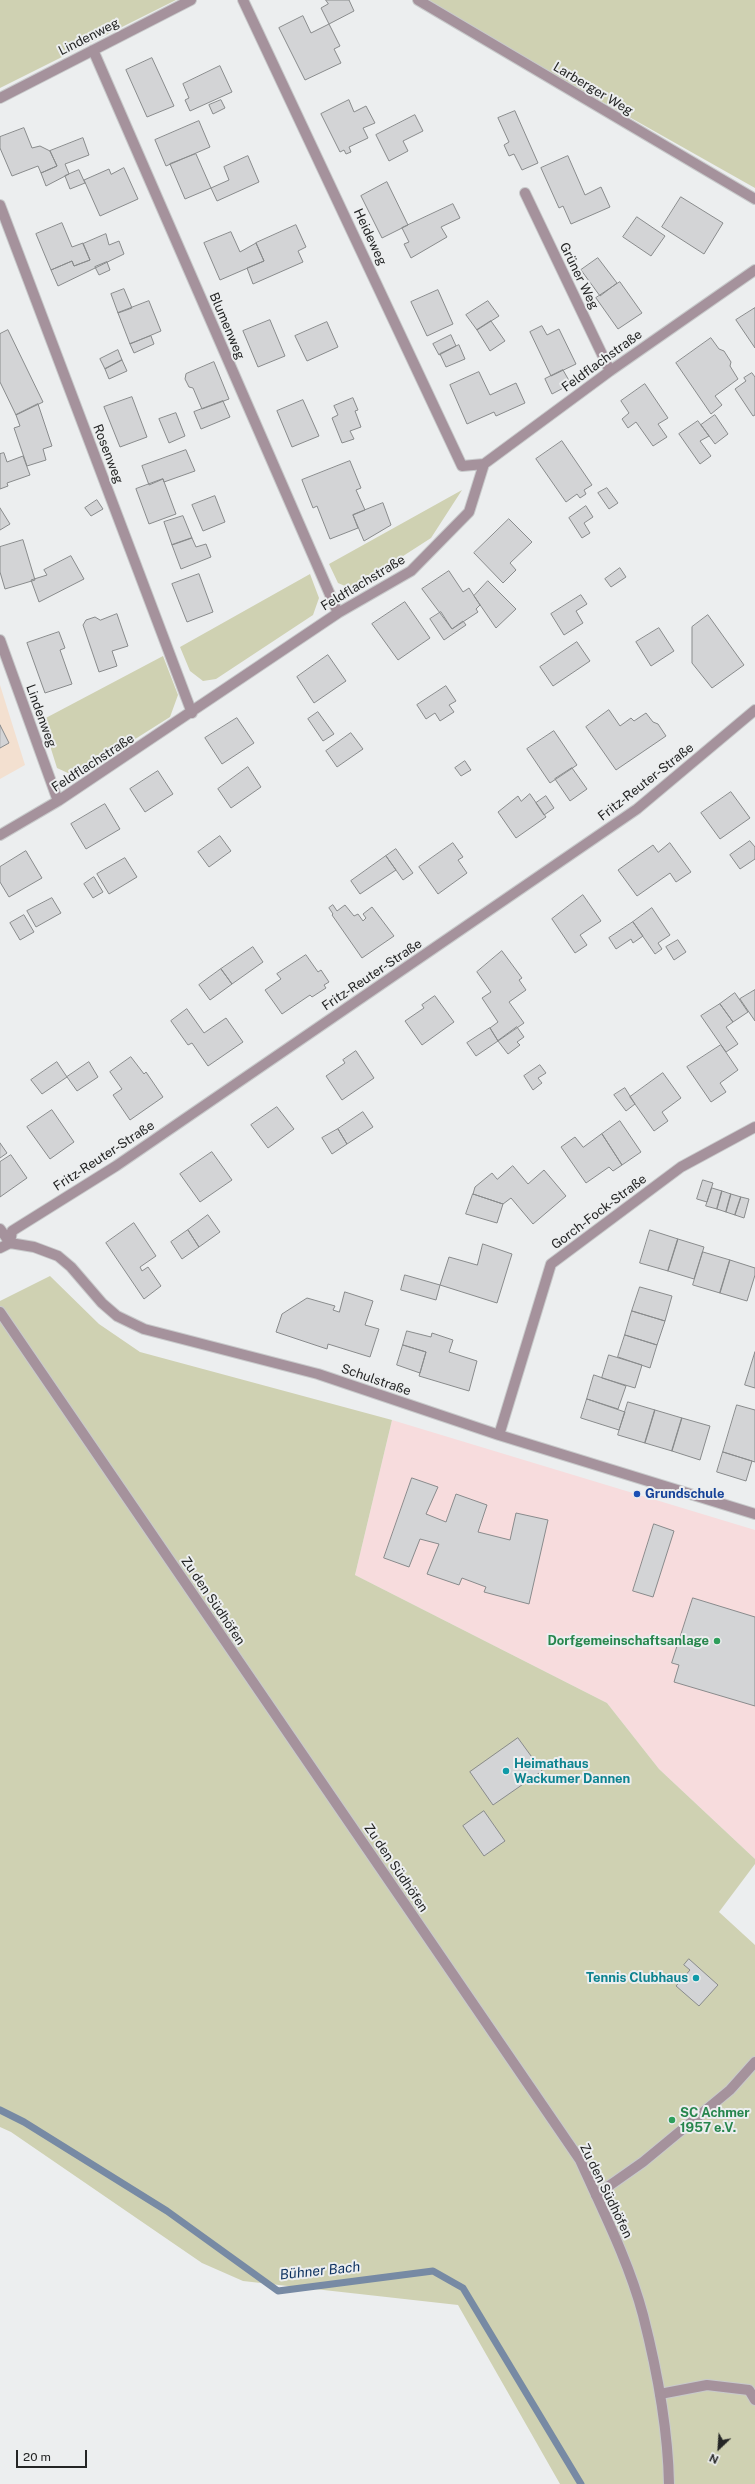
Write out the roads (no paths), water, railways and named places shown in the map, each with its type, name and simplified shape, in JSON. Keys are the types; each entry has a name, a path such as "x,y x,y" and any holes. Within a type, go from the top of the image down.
{"street":[{"name":"Lindenweg","path":"0,98 190,0"},
{"name":"Heideweg","path":"243,0 462,466 484,464"},
{"name":"Larberger Weg","path":"418,0 755,199"},
{"name":"Blumenweg","path":"93,50 338,613"},
{"name":"Grüner Weg","path":"525,192 610,370"},
{"name":"Rosenweg","path":"0,205 192,712"},
{"name":"Feldflachstraße","path":"0,835 58,801 338,613 411,571 469,512 484,464 610,370 755,270"},
{"name":"Lindenweg","path":"0,640 58,801"},
{"name":"Fritz-Reuter-Straße","path":"10,1243 12,1231 116,1166 637,809 755,710"},
{"name":"Gorch-Fock-Straße","path":"499,1435 551,1264 681,1167 755,1127"},
{"path":"0,1229 10,1243 0,1248"},
{"name":"Schulstraße","path":"10,1243 34,1246 58,1256 71,1267 102,1303 117,1316 144,1329 318,1374 499,1435 755,1514"},
{"name":"Zu den Südhöfen","path":"0,1312 580,2160 615,2237 643,2315 660,2394 669,2484"},
{"path":"596,2195 643,2162 730,2090 755,2062"},
{"path":"660,2394 707,2385 749,2390 755,2400"}],"waterway":[{"name":"Bühner Bach","path":"0,2110 24,2122 167,2211 278,2291 433,2271 463,2288 581,2484"}],"place":[{"name":"Grundschule","path":"637,1494"},
{"name":"Dorfgemeinschaftsanlage","path":"717,1641"},
{"name":"Heimathaus Wackumer Dannen","path":"506,1771"},
{"name":"Tennis Clubhaus","path":"696,1978"},
{"name":"SC Achmer 1957 e.V.","path":"672,2120"}]}
